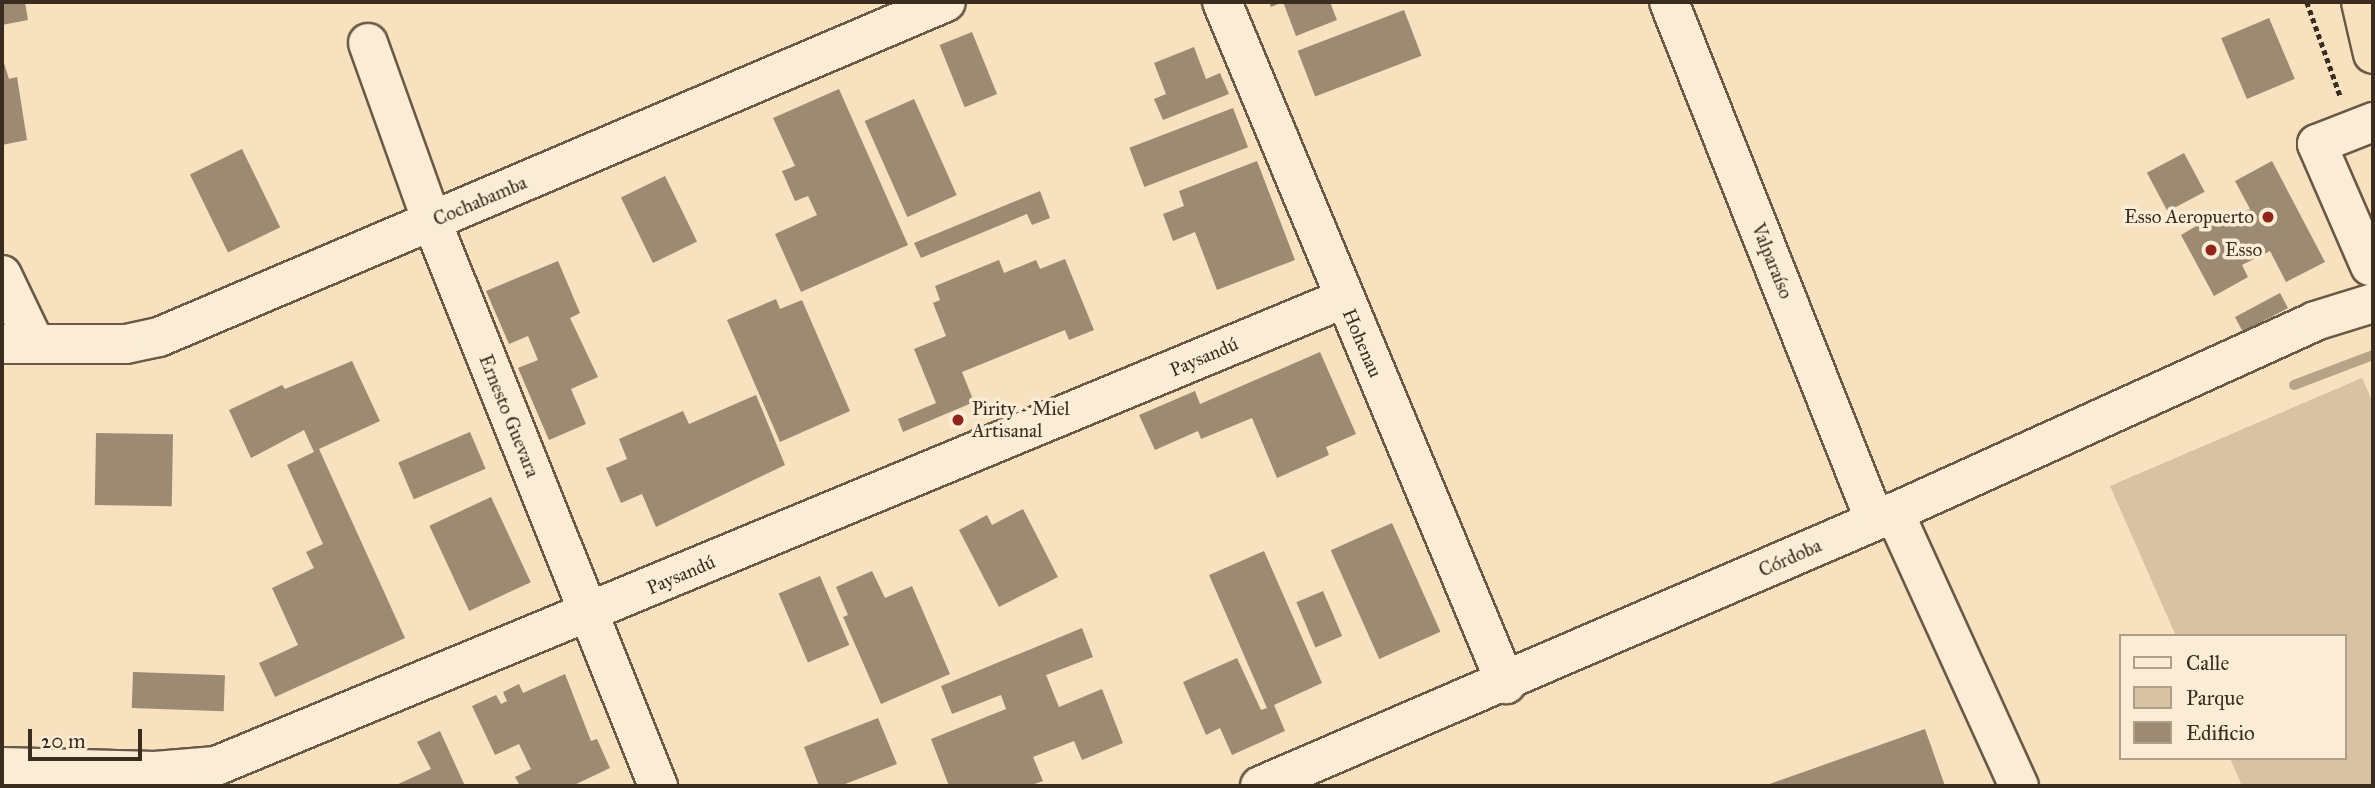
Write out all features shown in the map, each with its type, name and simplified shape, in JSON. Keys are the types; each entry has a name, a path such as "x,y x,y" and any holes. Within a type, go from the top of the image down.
{"street":[{"name":"Cochabamba","path":"19,344 126,344 159,337 946,2"},
{"name":"Hohenau","path":"1222,2 1343,299 1506,684"},
{"name":"Valparaíso","path":"1669,2 1885,517 2019,786"},
{"name":"Ernesto Guevara","path":"368,43 432,222 658,786"},
{"path":"2372,277 2317,144 2373,122"},
{"path":"2,275 19,344"},
{"name":"Córdoba","path":"1260,786 1506,684 1885,517 2315,321 2372,277"},
{"name":"Paysandú","path":"2,766 155,771 216,766 1343,299"}],"green space":[{"path":"2362,378 2373,403 2373,786 2242,786 2231,760 2347,760 2347,634 2175,634 2110,486"}],"building":[{"path":"2,2 25,2 28,20 2,25"},
{"path":"1269,2 1283,2 1271,7"},
{"path":"1283,2 1330,2 1337,20 1296,36"},
{"path":"1404,10 1422,56 1315,97 1298,51"},
{"path":"2269,18 2295,79 2247,99 2221,38"},
{"path":"972,32 997,94 965,107 940,45"},
{"path":"1194,47 1206,79 1220,73 1229,94 1163,120 1154,99 1166,94 1154,63"},
{"path":"2,57 9,79 17,77 27,140 2,145"},
{"path":"839,89 908,245 801,292 775,234 817,215 808,196 795,201 782,171 795,166 773,118"},
{"path":"914,99 957,195 907,217 865,121"},
{"path":"1233,108 1248,147 1144,187 1129,148"},
{"path":"242,149 280,227 228,253 190,174"},
{"path":"2184,153 2205,192 2168,212 2147,173"},
{"path":"1257,161 1295,260 1217,290 1195,232 1173,241 1163,214 1184,206 1179,191"},
{"name":"Esso Aeropuerto","path":"2272,161 2325,262 2286,282 2270,251 2242,265 2248,277 2214,296 2181,235 2215,215 2221,224 2250,209 2235,181"},
{"path":"665,176 697,242 653,263 621,197"},
{"path":"1040,191 1050,218 1032,225 1027,214 921,258 914,243"},
{"path":"1065,259 1094,330 1069,340 1065,330 962,372 974,402 903,432 898,419 936,403 914,349 946,336 933,303 940,300 935,286 999,260 1004,273 1036,260 1040,269"},
{"path":"558,261 580,313 570,318 598,377 571,389 586,424 549,440 518,368 538,360 528,336 509,344 486,291"},
{"path":"2280,293 2288,308 2243,332 2235,317"},
{"path":"776,299 780,309 802,300 850,411 780,442 727,320"},
{"path":"1320,352 1356,434 1326,447 1329,455 1277,478 1252,418 1201,439 1198,431 1155,450 1139,415 1195,391 1200,404"},
{"path":"352,361 380,421 319,449 405,638 275,697 259,663 298,645 272,588 314,568 306,552 323,544 287,465 314,452 304,430 251,458 229,410 282,385 285,389"},
{"path":"756,395 785,465 656,527 642,494 621,503 606,468 627,459 619,439 683,411 689,424"},
{"path":"470,432 486,469 414,499 398,462"},
{"path":"96,433 173,434 172,506 95,505"},
{"path":"491,497 531,582 469,611 429,526"},
{"path":"1023,509 1058,577 999,607 959,530 987,515 992,525"},
{"path":"1392,523 1440,632 1379,659 1331,550"},
{"path":"1264,551 1322,683 1274,705 1285,731 1232,755 1220,728 1206,735 1183,682 1237,658 1261,710 1267,708 1209,575"},
{"path":"872,571 885,598 912,586 950,674 881,704 843,617 848,615 836,587"},
{"path":"820,576 849,645 808,663 779,594"},
{"path":"1323,591 1342,636 1315,647 1296,602"},
{"path":"1082,628 1093,657 1046,675 1059,707 1102,689 1123,743 1082,760 1074,741 1033,757 1043,781 1029,786 949,786 931,739 1006,709 1001,695 952,714 941,686"},
{"path":"133,672 225,675 224,711 132,708"},
{"path":"565,674 591,741 597,739 610,768 572,786 520,786 515,777 531,769 519,744 495,755 472,706 496,695 501,704 507,701 503,692 519,684 523,693"},
{"path":"878,718 897,764 840,786 819,786 804,747"},
{"path":"1925,729 1945,786 1764,786"},
{"path":"440,731 465,786 394,786 431,769 417,742"}],"waterway":[{"path":"2294,385 2373,355"}],"place":[{"name":"Esso Aeropuerto","path":"2268,217"},
{"name":"Esso","path":"2211,250"},
{"name":"Pirity - Miel Artisanal","path":"958,420"}]}
